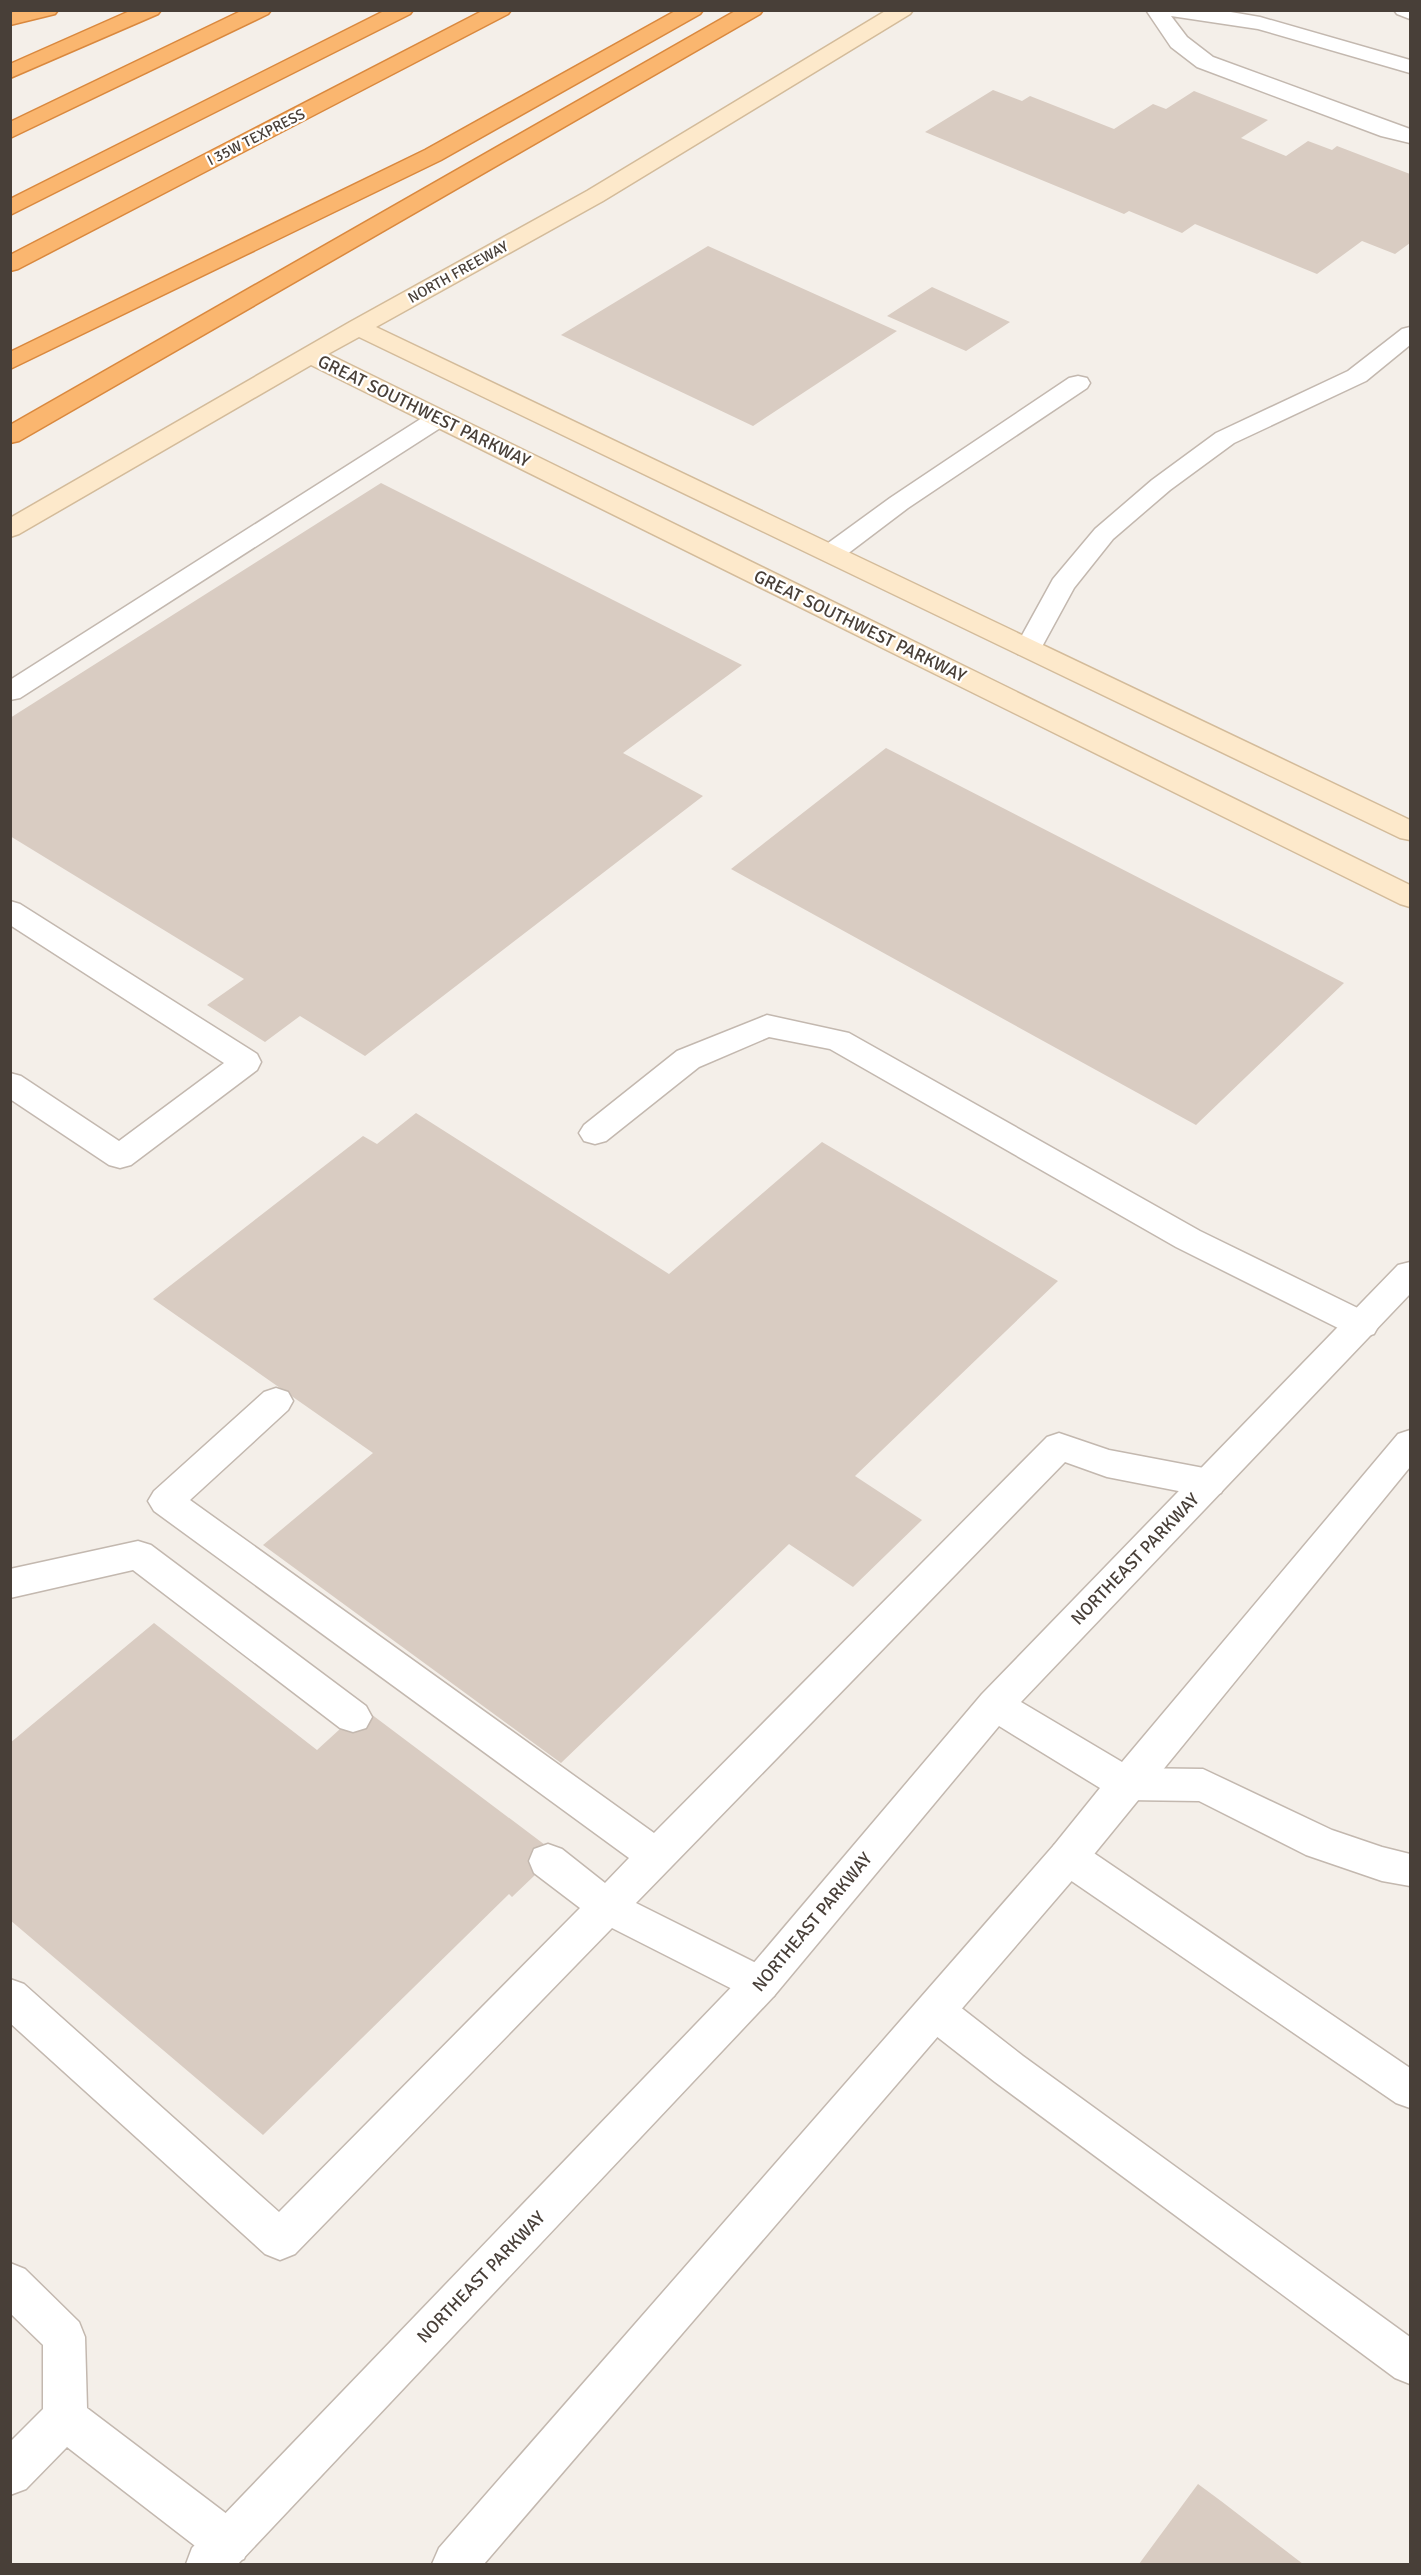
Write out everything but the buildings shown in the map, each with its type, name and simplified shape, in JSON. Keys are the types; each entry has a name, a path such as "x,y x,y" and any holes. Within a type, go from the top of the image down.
{"highway":[{"path":"10,17 48,10"},
{"path":"10,72 151,10"},
{"path":"10,131 261,10"},
{"path":"10,208 403,10"},
{"name":"I 35W TEXPRESS","path":"16,273 189,193 215,159 501,10"},
{"path":"10,362 433,155 693,10"},
{"path":"10,436 753,10"}],"street":[{"path":"10,17 21,10"},
{"name":"NORTH FREEWAY","path":"10,529 358,327 594,196 903,10"},
{"path":"1156,10 1179,42 1205,62 1389,131 1410,136"},
{"path":"1173,10 1260,23 1410,68"},
{"path":"1404,10 1410,13"},
{"path":"358,327 833,552 1410,831"},
{"path":"1028,648 1062,585 1104,534 1161,485 1225,438 1357,376 1410,334"},
{"name":"GREAT SOUTHWEST PARKWAY","path":"310,356 1410,897"},
{"path":"833,552 899,503 1078,383"},
{"path":"10,692 439,418"},
{"path":"10,911 246,1062 120,1157 10,1084"},
{"path":"595,1133 688,1059 767,1026 838,1040 1188,1239 1362,1325"},
{"name":"NORTHEAST PARKWAY","path":"218,2554 760,1984 995,1705 1410,1274"},
{"path":"276,1401 166,1501 657,1857"},
{"path":"455,2565 1068,1857 1410,1443"},
{"path":"10,1997 279,2240 1059,1446 1107,1463 1209,1483"},
{"path":"10,1584 138,1555 353,1717"},
{"path":"995,1705 1126,1784 1203,1785 1320,1843 1382,1864 1410,1870"},
{"path":"1068,1857 1410,2090"},
{"path":"548,1861 607,1907 760,1984"},
{"path":"936,2012 1009,2069 1410,2363"},
{"path":"10,2283 64,2337 65,2418 10,2473"},
{"path":"65,2418 218,2554"}]}
